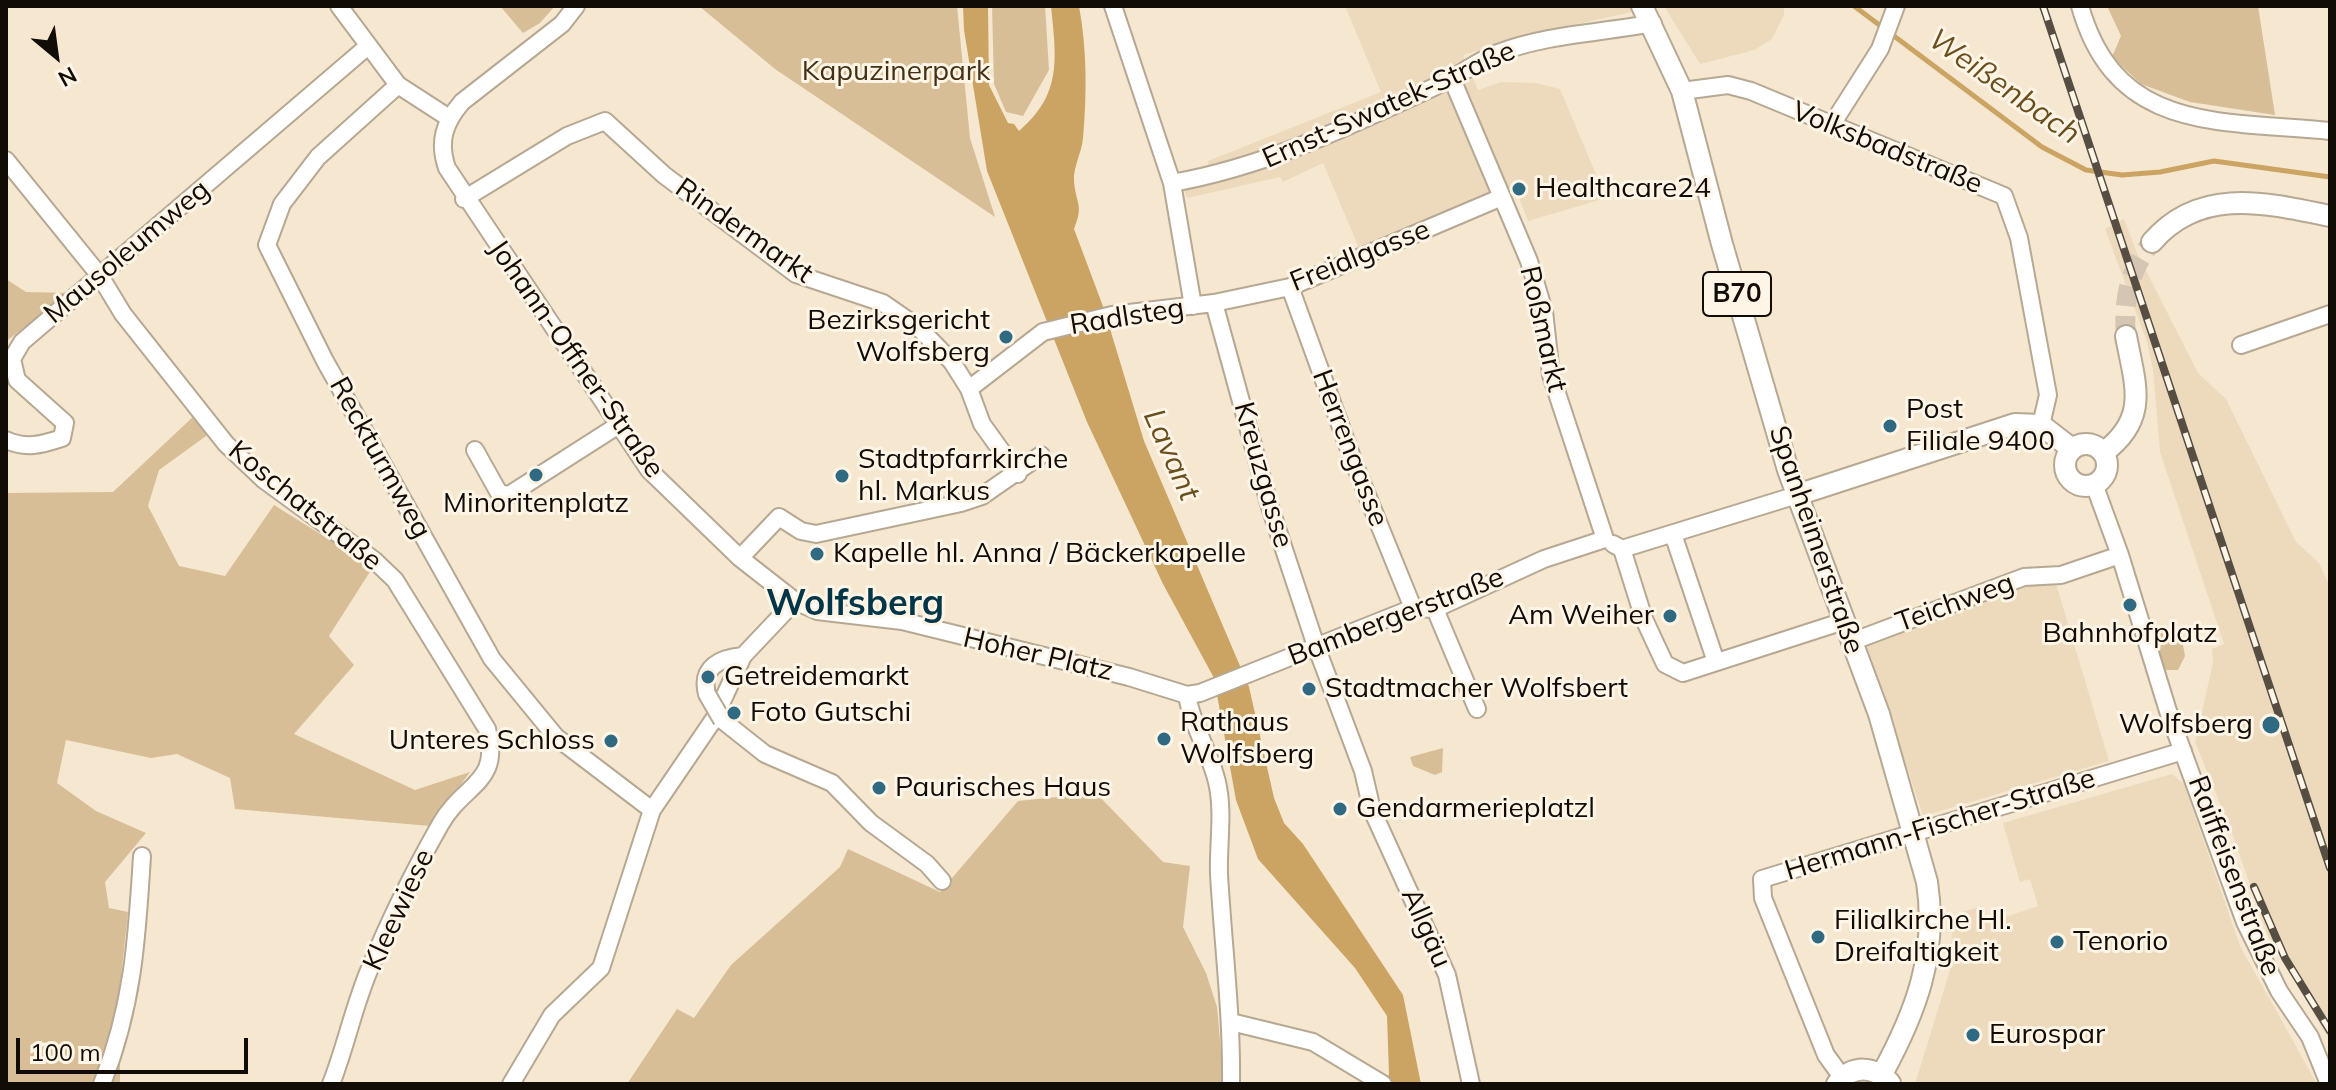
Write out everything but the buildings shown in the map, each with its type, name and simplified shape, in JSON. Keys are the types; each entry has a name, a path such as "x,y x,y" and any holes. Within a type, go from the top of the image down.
{"main road":[{"name":"Spanheimerstraße","path":"1648,15 1682,91 1722,244 1797,495 1879,714 1916,833 1931,909 1930,944 1916,1008 1886,1079"},
{"path":"2152,242 2181,217 2219,203 2256,202 2330,216"},
{"path":"2103,453 2126,433 2136,406 2126,336"},
{"path":"1797,495 2015,424 2041,425 2072,449"},
{"path":"2088,444 2103,453 2106,472 2094,484 2083,486 2070,478 2065,463 2072,449 2088,444"},
{"name":"B70","path":"1839,1081 1861,1069 1886,1079"}],"street":[{"path":"339,6 398,85 449,118 462,102 562,24 576,6"},
{"path":"1113,6 1172,183 1193,306"},
{"path":"2080,6 2094,46 2114,76 2153,105 2213,119 2330,131"},
{"path":"1831,126 1880,49 1894,11"},
{"name":"Ernst-Swatek-Straße","path":"1172,183 1229,173 1290,152 1452,79 1497,53 1648,15"},
{"name":"Mausoleumweg","path":"6,440 19,445 39,446 62,438 65,423 17,380 12,359 22,342 368,46"},
{"name":"Roßmarkt","path":"1452,79 1533,273 1544,311 1551,375 1605,539"},
{"name":"Reckturmweg","path":"398,85 318,157 282,204 267,245 325,361 492,659 556,737 652,810"},
{"name":"Volksbadstraße","path":"1682,91 1728,85 1751,91 2004,196 2019,238 2048,395 2041,425"},
{"name":"Johann-Offner-Straße","path":"449,118 443,131 443,157 464,199 578,359 617,426 649,470 740,558 795,601"},
{"name":"Rindermarkt","path":"464,199 567,136 605,121 664,175 796,274 825,287 883,303 919,328 952,362 969,389 982,424 1018,474"},
{"name":"Koschatstraße","path":"6,160 100,276 123,314 226,444 264,480 374,560 395,580 480,716 493,751"},
{"name":"Freidlgasse","path":"1214,303 1290,287 1502,197"},
{"name":"Herrengasse","path":"1290,287 1354,463 1413,608"},
{"name":"Radlsteg","path":"969,389 1044,332 1110,316 1214,303"},
{"name":"Kreuzgasse","path":"1214,303 1270,507 1316,646 1365,777"},
{"path":"2241,345 2330,314"},
{"path":"475,450 499,493 509,495 617,426"},
{"path":"740,558 779,517 801,531 816,534 918,512 982,496 1018,474 1041,455"},
{"path":"2094,484 2183,751"},
{"path":"1622,549 1797,495"},
{"path":"1673,534 1716,662"},
{"path":"1605,539 1622,549 1644,619 1665,664 1683,673 1844,621"},
{"name":"Bambergerstraße","path":"1187,695 1251,673 1413,608 1435,609 1544,559 1605,539"},
{"name":"Teichweg","path":"1851,642 2024,577 2061,575 2120,555"},
{"path":"511,1084 552,1015 601,968 652,810 714,719 743,656 795,601"},
{"name":"Hoher Platz","path":"795,601 817,611 902,621 1129,677 1187,695"},
{"path":"1435,609 1477,709"},
{"path":"743,656 724,658 705,677 707,694 722,720 765,754 832,783 871,823 927,864 942,881"},
{"path":"1187,695 1190,713 1217,779 1221,806 1219,870 1231,1022 1231,1084"},
{"name":"Kleewiese","path":"331,1084 369,970 411,877 450,806 482,777 493,751"},
{"name":"Hermann-Fischer-Straße","path":"1839,1081 1763,898 1762,879 2183,751"},
{"name":"Raiffeisenstraße","path":"2183,751 2255,947 2310,1037 2329,1084"},
{"name":"Allgäu","path":"1365,777 1372,810 1447,975 1471,1084"},
{"path":"102,1084 115,1050 134,977 142,856"},
{"path":"1231,1022 1313,1042 1383,1084"}],"shaded area":[{"path":"963,6 988,6 989,85 1008,123 1014,124 1019,131 1033,117 1050,89 1055,58 1051,6 1079,6 1086,88 1083,138 1074,176 1079,209 1074,229 1104,309 1144,441 1249,687 1274,798 1284,823 1303,844 1403,995 1421,1084 1386,1084 1389,1074 1387,1016 1355,968 1258,859 1236,800 1214,678 1163,584 1087,422 987,171 964,30"},
{"path":"1345,6 1658,6 1533,34 1463,55 1478,90 1501,82 1535,83 1560,89 1606,198 1528,221 1515,187 1486,195 1359,248 1323,163 1283,182 1280,177 1187,198 1184,190 1212,183 1208,161 1381,92"},
{"path":"1664,6 1784,6 1784,15 1772,39 1754,50 1700,64"},
{"path":"2124,219 2137,253 2198,373 2226,399 2296,542 2319,563 2330,587 2330,1041 2268,936 2232,833 2195,742 2213,663 2212,649 2224,644 2160,452 2153,369 2147,342 2105,229"},
{"path":"2051,567 2109,761 1923,816 1865,640"},
{"name":"Tenorio","path":"2172,774 2184,784 2240,946 2317,1084 1915,1084 1950,970 1953,915 1982,906 1988,923 2038,906 2030,879 2020,882 2003,823"}],"green space":[{"path":"500,6 555,6 540,23 523,33"},
{"name":"Kapuzinerpark","path":"699,6 957,6 970,138 995,217 775,69"},
{"path":"992,6 1045,6 1049,70 1023,116 1006,112 994,84"},
{"path":"2107,6 2258,6 2275,115 2190,102 2141,84 2112,57 2121,36"},
{"path":"6,279 26,292 72,293 6,341"},
{"path":"195,415 213,431 159,470 148,506 179,566 225,576 274,505 373,567 329,636 354,665 294,734 415,790 470,772 430,826 235,809 230,778 177,754 151,758 66,740 57,783 96,811 146,833 105,882 109,908 128,912 120,987 120,1084 6,1084 6,493 113,492"},
{"path":"2154,623 2183,645 2185,656 2178,670 2166,670 2162,665 2151,629"},
{"path":"1443,748 1442,772 1435,775 1413,766 1410,757"},
{"path":"1096,793 1163,862 1190,866 1183,927 1206,973 1217,1007 1224,1084 627,1084 677,1009 694,1018 731,965 840,867 848,849 940,892 1018,801"}],"waterway":[{"name":"Weißenbach","path":"1854,6 2042,147 2086,170 2122,175 2160,172 2214,161 2330,177"}],"tunnel":[{"path":"2126,336 2129,286 2152,242"}],"railway":[{"path":"2043,6 2330,868"},
{"path":"2254,887 2285,958 2330,1031"}],"place":[{"name":"Healthcare24","path":"1519,189"},
{"name":"Bezirksgericht Wolfsberg","path":"1006,337"},
{"name":"Post Filiale 9400","path":"1890,426"},
{"name":"Minoritenplatz","path":"536,475"},
{"name":"Stadtpfarrkirche hl. Markus","path":"842,476"},
{"name":"Kapelle hl. Anna / Bäckerkapelle","path":"817,554"},
{"name":"Bahnhofplatz","path":"2130,605"},
{"name":"Am Weiher","path":"1670,616"},
{"name":"Getreidemarkt","path":"708,677"},
{"name":"Stadtmacher Wolfsbert","path":"1309,689"},
{"name":"Foto Gutschi","path":"734,713"},
{"name":"Wolfsberg","path":"2271,725"},
{"name":"Rathaus Wolfsberg","path":"1164,739"},
{"name":"Unteres Schloss","path":"611,741"},
{"name":"Paurisches Haus","path":"879,788"},
{"name":"Gendarmerieplatzl","path":"1340,809"},
{"name":"Filialkirche Hl. Dreifaltigkeit","path":"1818,937"},
{"name":"Tenorio","path":"2057,942"},
{"name":"Eurospar","path":"1973,1035"}],"district":[{"name":"Wolfsberg","path":"855,604"}],"water label":[{"name":"Lavant","path":"1171,455"}]}
